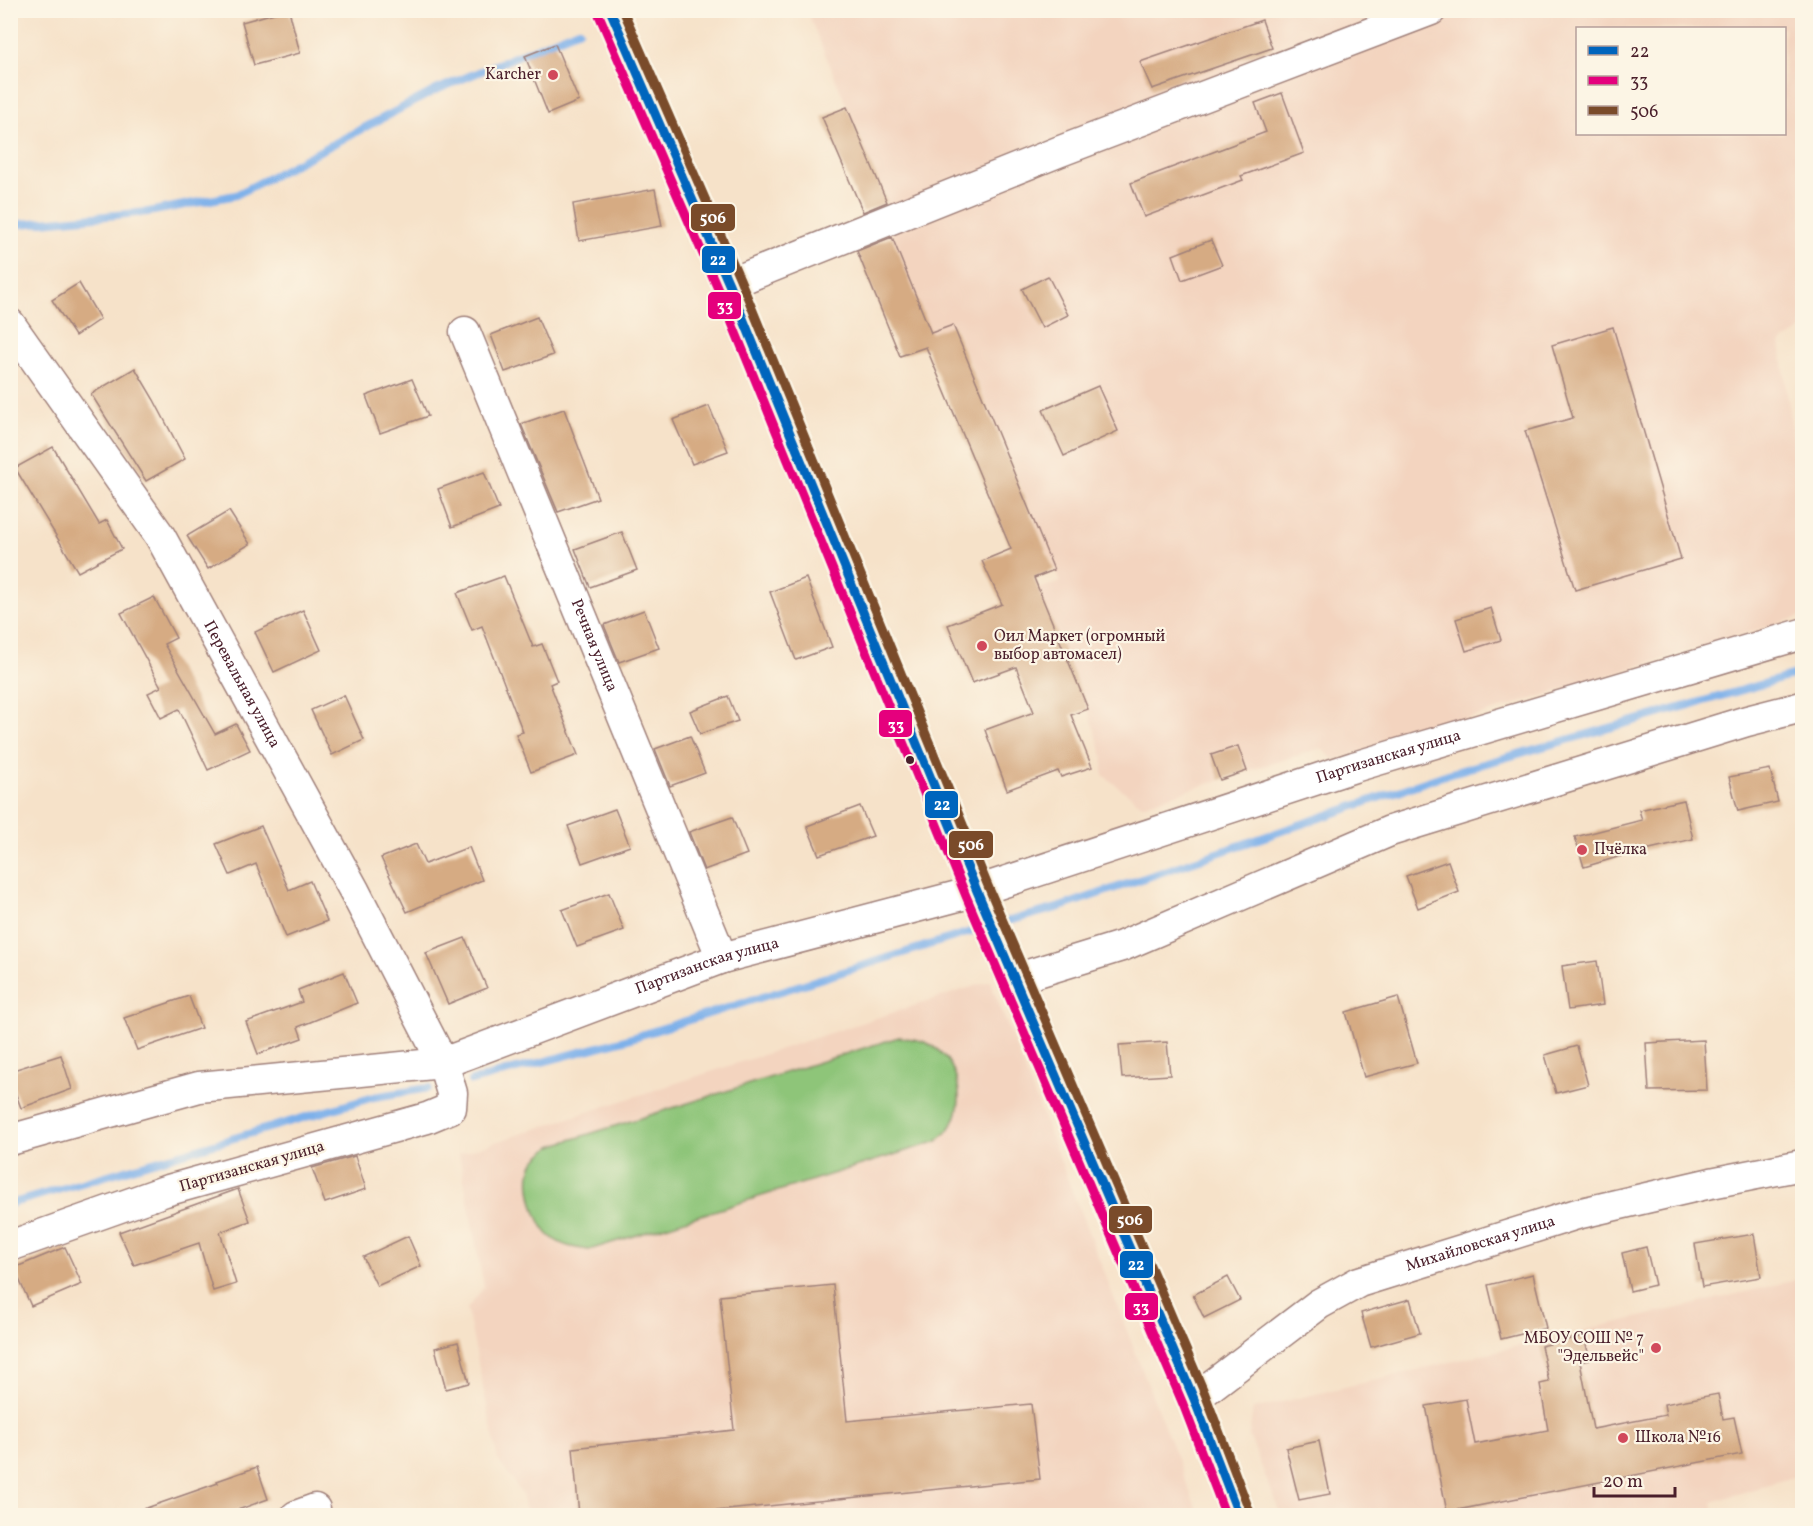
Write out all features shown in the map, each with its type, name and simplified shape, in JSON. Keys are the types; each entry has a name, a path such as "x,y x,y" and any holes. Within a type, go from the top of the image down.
{"highway":[{"path":"610,10 729,284 980,899 1194,1399 1239,1515"}],"street":[{"path":"729,284 1058,152 1431,10"},
{"name":"Перевальная улица","path":"10,324 160,536 355,892 443,1063"},
{"name":"Речная улица","path":"465,332 722,958"},
{"name":"Партизанская улица","path":"10,1140 199,1087 443,1063 722,958 980,899 1354,767 1803,634"},
{"path":"1012,970 1122,946 1390,831 1747,721 1803,707"},
{"name":"Партизанская улица","path":"10,1246 165,1191 427,1118 451,1108 452,1092 443,1063"},
{"name":"Михайловская улица","path":"1194,1399 1319,1304 1359,1282 1577,1214 1711,1183 1803,1165"}],"shaded area":[{"path":"807,11 1802,11 1802,329 1780,343 1802,500 1802,616 1334,760 1321,748 1247,771 1238,746 1211,755 1220,780 1142,805 1103,775 1103,756 1088,709 1038,589 1060,582 954,325 931,333 884,215 891,211"},
{"path":"990,981 1199,1515 527,1515 522,1494 498,1460 467,1309 484,1287 459,1154"},
{"name":"МБОУ СОШ № 7 \"Эдельвейс\"","path":"1800,1279 1802,1287 1802,1474 1712,1502 1714,1515 1281,1515 1249,1435 1253,1409"}],"green space":[{"path":"899,1037 922,1041 933,1046 950,1064 955,1075 959,1099 957,1111 952,1125 938,1141 589,1250 563,1244 550,1236 535,1212 530,1190 531,1170 534,1162 551,1146"}],"building":[{"path":"289,10 300,53 254,65 242,22"},
{"path":"1262,20 1272,48 1152,89 1140,62"},
{"path":"555,44 579,101 548,114 525,56"},
{"path":"1282,93 1304,153 1241,176 1243,180 1144,217 1131,183 1266,132 1255,103"},
{"path":"847,107 887,202 863,212 822,117"},
{"path":"655,189 662,226 579,241 573,204"},
{"path":"892,237 931,333 953,325 1054,570 1034,578 1088,709 1071,715 1092,767 1061,777 1058,771 1007,790 985,730 1034,712 1016,667 972,683 948,625 1002,604 982,561 1011,549 926,347 900,356 857,251"},
{"path":"1211,240 1222,265 1182,280 1173,255"},
{"path":"1048,276 1068,315 1042,328 1022,289"},
{"path":"79,283 100,319 75,336 52,300"},
{"path":"537,317 553,355 505,372 491,335"},
{"path":"1613,327 1681,559 1575,590 1525,431 1573,418 1552,345"},
{"path":"135,368 185,459 146,481 91,394"},
{"path":"412,379 428,416 380,433 366,396"},
{"path":"1098,386 1118,431 1064,456 1043,410"},
{"path":"709,406 728,451 692,464 673,420"},
{"path":"564,409 598,498 558,512 521,424"},
{"path":"53,447 99,524 107,520 122,549 78,572 15,468"},
{"path":"484,472 499,509 452,527 438,489"},
{"path":"229,511 250,544 208,569 187,536"},
{"path":"622,532 637,570 590,587 575,549"},
{"path":"504,576 533,647 542,644 557,681 550,684 578,755 531,772 516,734 523,732 482,626 472,630 457,593"},
{"path":"806,578 832,647 796,660 770,592"},
{"path":"154,597 176,638 164,644 215,734 236,724 250,750 208,770 179,709 161,718 148,693 161,687 121,613"},
{"path":"1491,608 1501,640 1466,651 1456,619"},
{"path":"303,610 321,650 274,672 255,632"},
{"path":"644,610 659,648 619,662 604,625"},
{"path":"344,695 364,740 332,755 311,710"},
{"path":"728,696 738,721 700,734 690,711"},
{"path":"690,736 705,773 670,786 655,749"},
{"path":"1238,746 1247,771 1220,780 1211,755"},
{"path":"1770,769 1778,802 1738,811 1729,777"},
{"path":"1684,800 1693,839 1584,867 1575,837 1642,820 1639,810"},
{"path":"860,806 873,836 819,855 807,826"},
{"path":"615,809 630,846 582,863 568,826"},
{"path":"732,817 747,854 704,870 689,832"},
{"path":"261,826 289,890 310,881 327,921 286,937 256,864 230,875 216,844"},
{"path":"416,844 425,864 469,847 482,880 407,912 381,858"},
{"path":"1448,861 1459,892 1418,908 1406,876"},
{"path":"609,893 624,930 577,947 562,910"},
{"path":"465,938 487,988 448,1004 426,953"},
{"path":"1597,961 1603,1005 1568,1010 1562,966"},
{"path":"344,972 357,1003 298,1027 302,1038 258,1054 246,1022 302,1002 298,990"},
{"path":"189,996 201,1028 137,1050 124,1018"},
{"path":"1398,997 1417,1063 1364,1077 1346,1012"},
{"path":"1704,1040 1707,1090 1649,1091 1646,1043"},
{"path":"1167,1042 1170,1075 1122,1078 1119,1045"},
{"path":"1577,1046 1588,1085 1556,1093 1545,1055"},
{"path":"61,1055 72,1089 21,1108 10,1078 10,1071"},
{"path":"355,1156 366,1189 325,1203 312,1168"},
{"path":"238,1189 250,1221 220,1232 236,1284 213,1291 199,1243 134,1265 119,1232"},
{"path":"1754,1234 1761,1277 1702,1287 1695,1244"},
{"path":"408,1236 421,1266 377,1286 363,1257"},
{"path":"65,1247 82,1284 31,1306 14,1268"},
{"path":"1646,1247 1655,1285 1630,1291 1622,1253"},
{"path":"1533,1274 1546,1328 1501,1339 1488,1285"},
{"path":"1228,1277 1240,1300 1204,1318 1193,1295"},
{"path":"833,1285 847,1421 1031,1404 1040,1479 676,1515 579,1515 573,1448 734,1430 720,1296"},
{"path":"1410,1299 1420,1333 1371,1347 1361,1313"},
{"name":"Школа №16","path":"1584,1336 1590,1360 1580,1362 1593,1429 1666,1415 1664,1404 1718,1394 1723,1419 1734,1417 1742,1454 1447,1512 1426,1406 1466,1399 1475,1444 1548,1430 1540,1384 1549,1382 1541,1346"},
{"path":"458,1342 469,1383 446,1389 435,1348"},
{"path":"1319,1441 1330,1494 1299,1500 1286,1448"},
{"path":"257,1467 268,1499 224,1515 136,1515 135,1512"}],"waterway":[{"path":"10,225 148,212 236,195 436,90 579,30"},
{"path":"998,924 1057,908 1448,774 1802,673"},
{"path":"472,1081 628,1039 986,927"},
{"path":"10,1204 374,1097 428,1088"}],"transit line":[{"name":"22","path":"610,10 729,284 977,891 1194,1399 1239,1516"},
{"name":"506","path":"623,10 740,279 988,886 1205,1394 1250,1512"},
{"name":"33","path":"599,15 718,289 966,896 1183,1404 1226,1516"}],"place":[{"name":"Karcher","path":"553,75"},
{"name":"Оил Маркет (огромный выбор автомасел)","path":"982,646"},
{"name":"Пчёлка","path":"1582,850"},
{"name":"МБОУ СОШ № 7 \"Эдельвейс\"","path":"1656,1348"},
{"name":"Школа №16","path":"1623,1438"}]}
